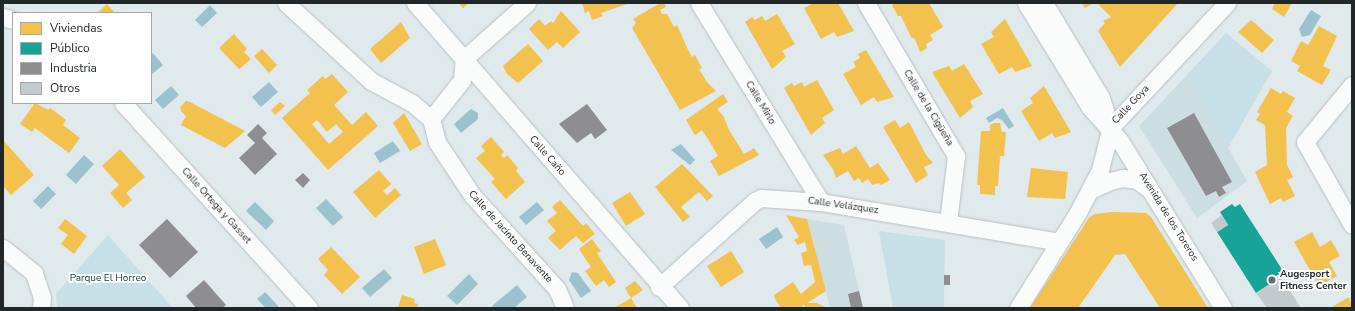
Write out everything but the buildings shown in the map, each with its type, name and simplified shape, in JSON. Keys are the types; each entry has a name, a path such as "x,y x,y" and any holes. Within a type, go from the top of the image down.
{"street":[{"path":"286,3 371,81 412,103 431,119 462,80 464,59 526,3"},
{"name":"Calle Caño","path":"415,3 659,287 680,308"},
{"name":"Calle Mirlo","path":"699,3 821,202"},
{"name":"Calle de la Cigüeña","path":"866,3 956,156 948,222"},
{"name":"Avenida de los Toreros","path":"1026,3 1089,106 1111,127 1153,192 1223,308"},
{"name":"Avenida de los Toreros","path":"1044,3 1101,98 1111,127"},
{"name":"Calle Goya","path":"1018,308 1090,190 1100,170 1111,127 1227,3"},
{"path":"1352,85 1304,142 1352,225"},
{"name":"Calle Ortega y Gasset","path":"124,104 309,308"},
{"name":"Calle de Jacinto Benavente","path":"431,119 437,142 472,195 557,289 565,308"},
{"path":"1090,190 1110,180 1123,178 1137,180 1153,192"},
{"name":"Calle Velázquez","path":"659,287 755,200 774,197 821,202 948,222 1059,242"},
{"path":"3,248 34,273 42,297 41,308"}],"shaded area":[{"path":"210,5 217,13 202,27 195,20"},
{"path":"1311,10 1321,16 1310,35 1302,37 1299,29"},
{"path":"152,54 163,65 152,74"},
{"path":"1187,75 1247,181 1197,218 1139,126"},
{"path":"269,82 278,92 261,107 252,97"},
{"path":"171,86 179,95 163,109 155,100"},
{"path":"1003,108 1014,126 1009,129 1002,120 997,118 989,123 986,118"},
{"path":"471,109 478,113 478,119 461,133 454,124"},
{"path":"393,141 400,151 380,163 374,153"},
{"path":"681,144 695,160 690,165 671,150"},
{"path":"84,155 94,164 76,184 66,175"},
{"path":"48,186 56,194 41,209 33,201"},
{"path":"326,199 343,217 333,226 316,208"},
{"path":"255,202 274,221 266,230 246,211"},
{"path":"537,202 544,210 526,225 519,217"},
{"path":"807,219 844,225 863,308 830,308"},
{"path":"777,227 783,237 766,249 759,239"},
{"path":"384,269 392,278 370,297 362,288"},
{"path":"572,272 578,273 591,291 581,298 569,280"},
{"path":"469,274 478,284 457,305 447,296"},
{"path":"517,285 527,297 514,308 493,308 492,306"},
{"path":"265,292 280,308 266,308 257,299"}],"green space":[{"path":"1226,33 1272,71 1228,148 1187,75"},
{"path":"879,231 945,240 944,308 893,308"},
{"name":"Parque El Horreo","path":"108,235 173,308 57,308 56,294"}],"place":[{"name":"Augesport Fitness Center","path":"1272,280"}]}
